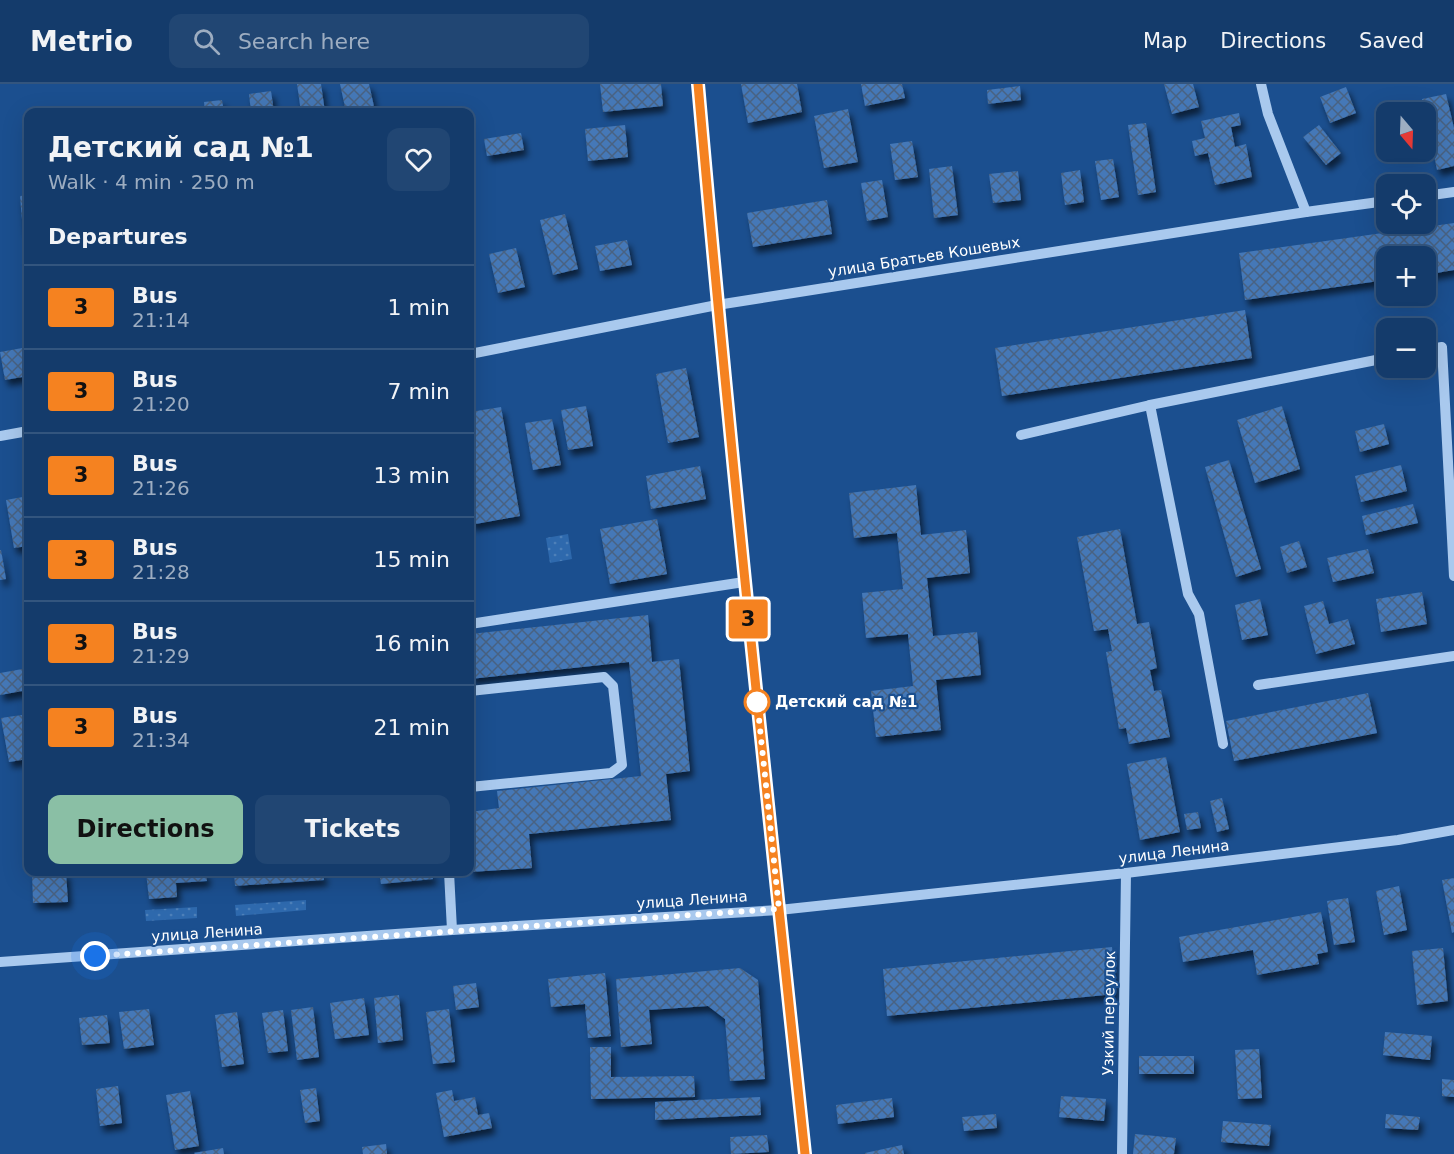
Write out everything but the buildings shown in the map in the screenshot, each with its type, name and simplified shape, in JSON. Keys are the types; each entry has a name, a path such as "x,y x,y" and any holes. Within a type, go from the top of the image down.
{"street":[{"path":"698,84 744,582 805,1154"},
{"path":"1261,84 1268,114 1306,212"},
{"path":"1436,194 1454,192"},
{"name":"улица Братьев Кошевых","path":"474,353 717,305 1376,202"},
{"path":"1436,348 1442,347 1454,576"},
{"path":"1021,435 1150,405 1376,360"},
{"path":"1150,405 1188,594 1199,614 1223,744"},
{"path":"0,436 24,432"},
{"path":"474,623 744,582"},
{"path":"1258,685 1454,656"},
{"path":"474,691 604,677 613,686 622,765 612,773 474,787"},
{"name":"улица Ленина","path":"0,962 779,909 1126,873 1398,840 1454,830"},
{"name":"Узкий переулок","path":"1122,1154 1126,873"},
{"path":"449,876 452,930"}],"shaded area":[{"path":"568,534 572,559 550,563 546,538"},
{"path":"306,900 306,910 236,916 235,905"},
{"path":"197,907 197,918 146,921 145,910"}],"bus line":[{"name":"3","path":"698,84 740,536 805,1154"}],"place":[{"name":"Детский сад №1","path":"757,702"}],"route":[{"path":"95,956 779,909 757,700 757,702"}]}
